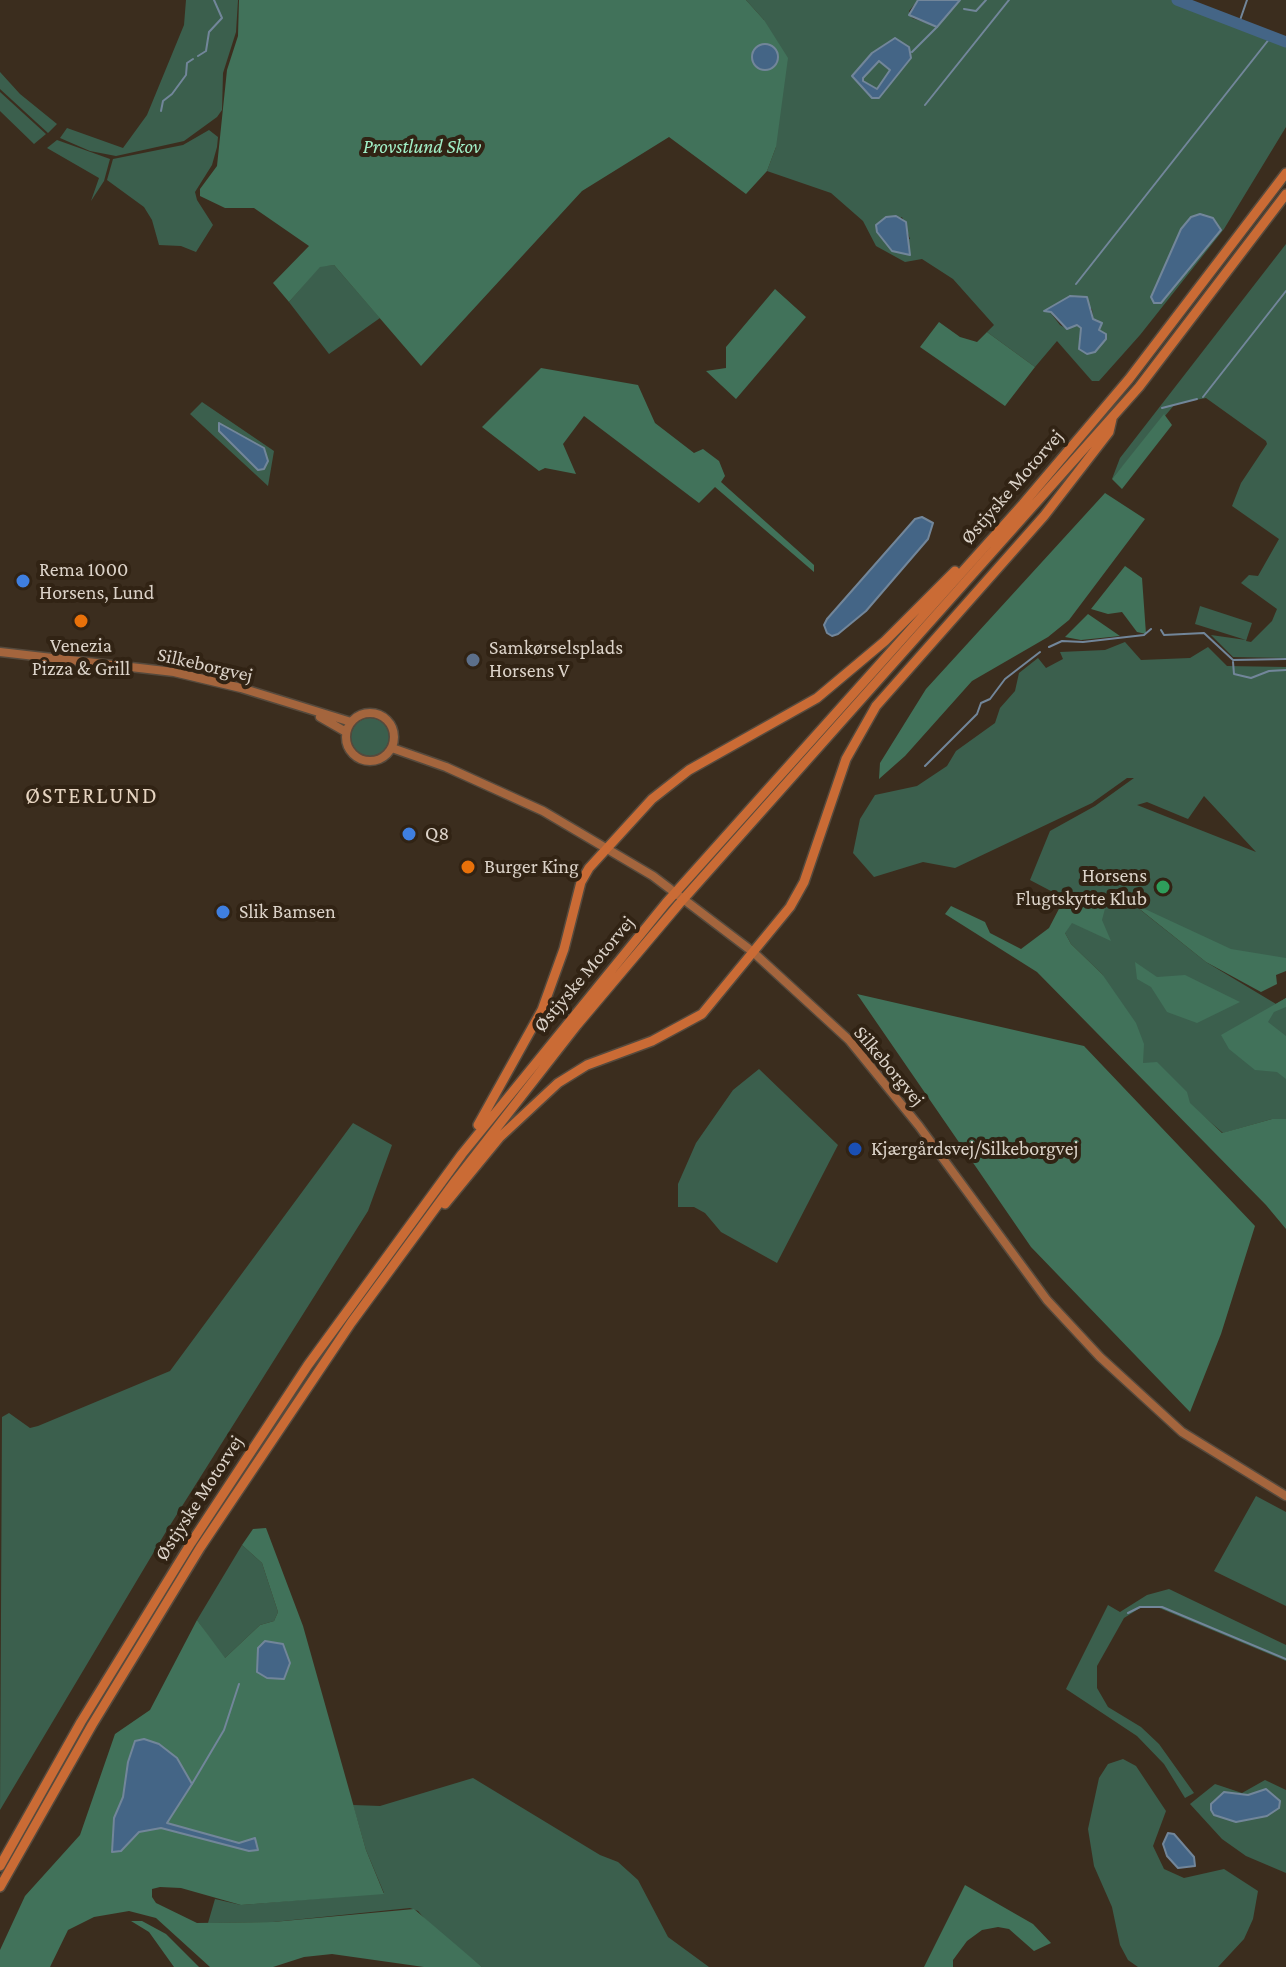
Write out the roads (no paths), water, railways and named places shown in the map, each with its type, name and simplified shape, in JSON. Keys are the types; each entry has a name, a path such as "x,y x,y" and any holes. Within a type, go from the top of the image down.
{"highway":[{"name":"Østjyske Motorvej","path":"0,1866 81,1722 191,1543 308,1365 446,1175 666,903 1023,504 1129,379 1286,173"},
{"name":"Østjyske Motorvej","path":"0,1887 92,1725 200,1548 278,1428 419,1228 522,1093 660,927 1112,418 1241,256 1286,194"},
{"path":"419,1228 537,1099 587,1065 685,1026 702,1014 790,907 804,882 846,759 876,706 1044,516 1109,432 1112,418"},
{"path":"446,1175 485,1115 542,1010 564,949 581,882 607,848 652,799 689,770 791,715 852,671 1023,504"}],"main road":[{"name":"Silkeborgvej","path":"0,652 174,672 351,722"},
{"name":"Silkeborgvej","path":"305,709 346,732"},
{"path":"368,713 386,718 394,732 392,748 377,761 364,761 350,751 346,732 351,722 368,713"},
{"name":"Silkeborgvej","path":"392,748 504,792 607,848 653,876 753,952 849,1040 919,1126 1047,1300 1100,1357 1182,1432 1286,1496"}],"water":[{"path":"918,0 960,0 937,27 909,15"},
{"path":"895,38 909,47 911,58 879,98 872,98 852,76 872,53","holes":["879,61 890,70 877,89 863,81"]},
{"path":"765,44 774,48 778,57 774,66 765,70 756,66 752,57 756,48"},
{"path":"1200,214 1213,218 1221,230 1161,303 1154,303 1151,297 1181,229 1191,217"},
{"path":"896,216 906,222 910,255 892,251 877,232 876,225 886,217"},
{"path":"1070,296 1087,297 1093,319 1102,323 1099,330 1106,334 1106,339 1095,352 1087,354 1079,349 1081,328 1077,325 1067,329 1051,312 1044,311"},
{"path":"219,423 264,448 268,461 264,469 258,470 219,431"},
{"path":"922,517 933,523 928,539 866,611 838,634 832,636 827,633 824,625 827,619 915,519"},
{"path":"265,1641 283,1644 290,1663 284,1679 267,1678 257,1672 258,1648"},
{"path":"144,1739 159,1744 177,1758 192,1784 167,1823 239,1843 255,1838 258,1850 249,1851 161,1828 139,1832 121,1851 112,1852 114,1818 123,1797 128,1762 135,1741"},
{"path":"1266,1789 1280,1801 1279,1808 1267,1816 1236,1822 1214,1815 1211,1810 1211,1804 1224,1792 1248,1795"},
{"path":"1168,1833 1174,1834 1194,1857 1195,1866 1178,1868 1167,1856 1163,1844"}],"waterway":[{"path":"198,56 206,51 209,32 222,18 214,0"},
{"path":"964,9 976,11 986,0"},
{"path":"925,105 1009,0"},
{"path":"1177,0 1286,42"},
{"path":"1186,5 1187,0"},
{"path":"1238,26 1247,0"},
{"path":"912,52 937,27"},
{"path":"1076,284 1270,38"},
{"path":"161,111 163,101 186,75 187,63 193,59"},
{"path":"1203,397 1286,291"},
{"path":"1162,408 1197,399"},
{"path":"1049,647 1062,641 1083,642 1144,635 1151,629"},
{"path":"1161,630 1164,635 1204,633 1233,660 1286,659"},
{"path":"925,766 977,714 981,703 990,699 1005,679 1040,652"},
{"path":"1233,662 1234,674 1251,678 1269,671 1286,670"},
{"path":"1128,1613 1140,1607 1162,1607 1286,1659"},
{"path":"192,1784 224,1730 239,1684"}],"place":[{"name":"Rema 1000 Horsens, Lund","path":"23,581"},
{"name":"Venezia Pizza & Grill","path":"81,621"},
{"name":"Samkørselsplads Horsens V","path":"473,660"},
{"name":"Q8","path":"409,834"},
{"name":"Burger King","path":"468,867"},
{"name":"Horsens Flugtskytte Klub","path":"1163,887"},
{"name":"Slik Bamsen","path":"223,912"},
{"name":"Kjærgårdsvej/Silkeborgvej","path":"855,1149"}],"district":[{"name":"ØSTERLUND","path":"92,796"}],"park label":[{"name":"Provstlund Skov","path":"422,147"}]}
